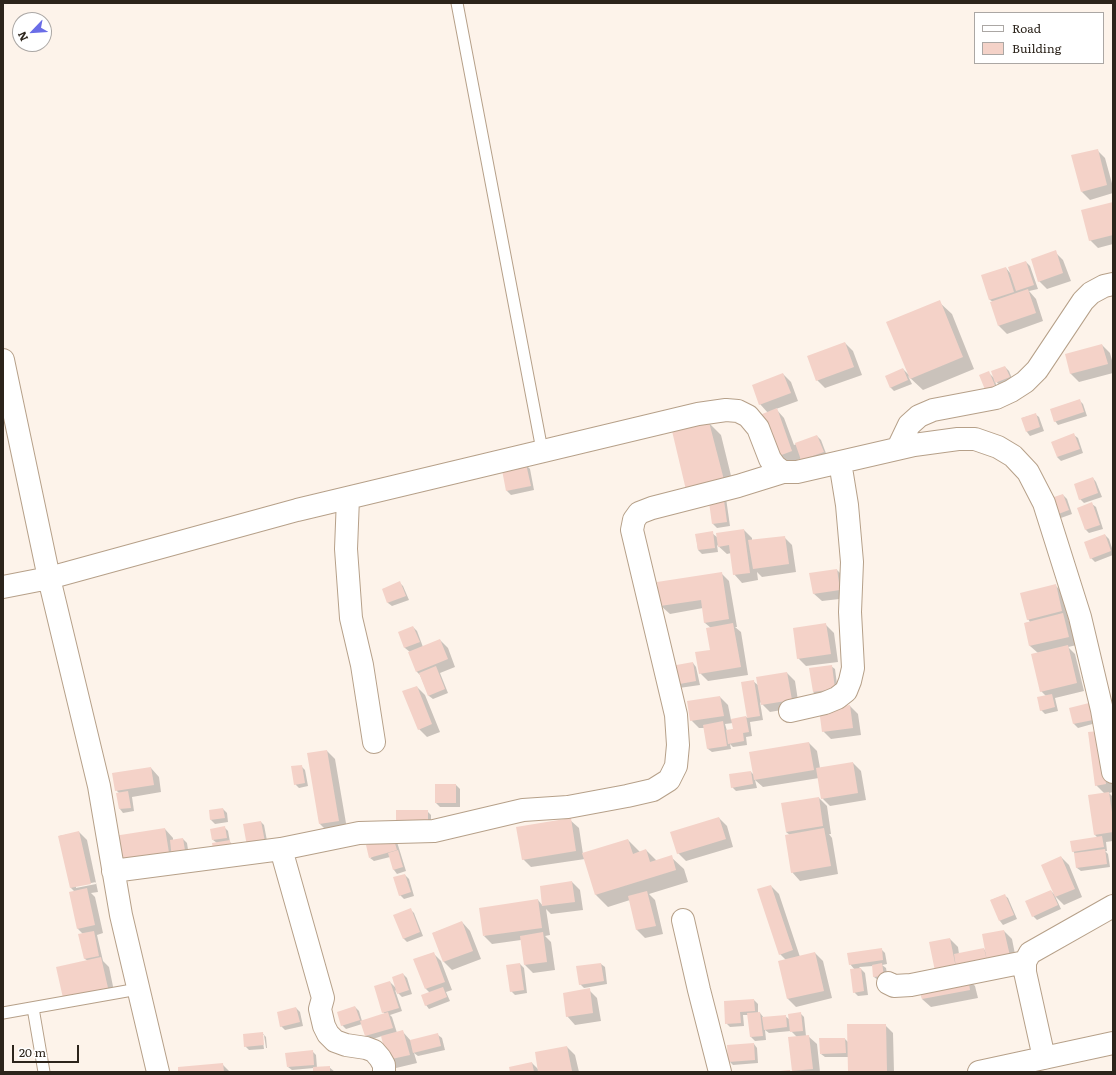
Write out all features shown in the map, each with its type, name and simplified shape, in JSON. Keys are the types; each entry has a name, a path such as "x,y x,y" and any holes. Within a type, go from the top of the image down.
{"street":[{"path":"898,448 909,425 919,416 933,410 996,398 1025,382 1037,370 1083,301 1092,293 1104,286 1113,284"},
{"path":"3,360 49,578 99,786 121,915 158,1072"},
{"path":"3,587 49,578 297,510 542,450 698,414 726,410 738,411 748,416 758,428 770,459 775,466 783,472"},
{"path":"113,871 281,849 359,833 434,831 522,810 568,806 627,796 652,790 669,780 676,766 678,745 676,715 632,530 634,520 639,513 652,508 731,488 783,472 796,472 898,448 958,439 975,439 998,447 1013,456 1028,472 1044,503 1106,695 1113,772"},
{"path":"790,711 825,703 836,698 846,691 853,668 850,612 851,556 847,505 840,462"},
{"path":"348,498 346,550 351,618 362,665 374,742"},
{"path":"281,849 323,998 320,1009 324,1026 328,1034 335,1042 374,1051 384,1065 384,1072"},
{"path":"1044,1058 1025,972 1025,962 1030,953 1113,906"},
{"path":"683,920 720,1072"},
{"path":"888,983 894,986 911,985 1025,962"},
{"path":"979,1072 1113,1043"}],"lane":[{"path":"457,3 542,450"},
{"path":"3,1013 138,989"},
{"path":"32,1008 44,1072"}],"building":[{"path":"1098,149 1107,185 1081,192 1071,155"},
{"path":"1113,202 1113,235 1089,241 1081,210"},
{"path":"1056,250 1063,273 1038,282 1031,259"},
{"path":"1026,261 1034,285 1016,291 1008,267"},
{"path":"1006,267 1014,292 989,300 981,275"},
{"path":"1028,289 1036,313 998,326 990,302"},
{"path":"940,300 963,357 910,379 886,322"},
{"path":"845,342 854,367 816,381 807,356"},
{"path":"1102,344 1108,364 1070,374 1065,354"},
{"path":"1005,366 1010,377 995,383 991,371"},
{"path":"903,368 908,380 890,388 885,376"},
{"path":"989,371 996,388 986,392 979,375"},
{"path":"783,373 791,393 759,405 752,385"},
{"path":"1080,399 1084,412 1054,422 1050,409"},
{"path":"777,408 792,451 771,459 755,417"},
{"path":"1036,413 1040,427 1026,432 1021,418"},
{"path":"709,422 724,480 686,490 672,431"},
{"path":"1074,433 1080,449 1057,457 1051,442"},
{"path":"817,435 824,452 801,460 795,443"},
{"path":"526,464 531,486 506,491 502,470"},
{"path":"1093,477 1098,493 1079,500 1074,484"},
{"path":"723,493 727,522 712,524 708,495"},
{"path":"1063,494 1069,510 1053,516 1048,499"},
{"path":"1092,502 1100,525 1085,530 1077,508"},
{"path":"744,529 750,573 733,575 729,545 718,547 716,533"},
{"path":"713,531 715,548 698,550 695,534"},
{"path":"1105,534 1111,551 1090,559 1084,542"},
{"path":"785,536 789,564 753,569 748,540"},
{"path":"837,569 840,590 813,594 809,573"},
{"path":"722,572 729,619 704,623 701,600 660,606 657,582"},
{"path":"400,581 406,596 387,603 382,589"},
{"path":"1056,584 1062,611 1027,620 1020,593"},
{"path":"1063,613 1069,637 1029,646 1024,623"},
{"path":"733,623 741,667 699,674 695,652 710,650 706,628"},
{"path":"826,623 831,654 797,659 793,628"},
{"path":"413,626 420,642 404,648 398,632"},
{"path":"440,639 448,659 416,672 408,652"},
{"path":"1068,645 1077,683 1040,692 1031,654"},
{"path":"693,662 696,681 674,685 671,666"},
{"path":"832,665 835,689 813,692 809,668"},
{"path":"436,666 445,689 428,696 419,673"},
{"path":"787,672 792,700 761,705 756,677"},
{"path":"754,680 760,716 747,718 741,682"},
{"path":"417,686 432,724 418,730 402,691"},
{"path":"1052,694 1055,707 1040,711 1037,697"},
{"path":"720,696 724,716 690,721 687,701"},
{"path":"1089,703 1093,720 1073,724 1069,708"},
{"path":"850,705 853,728 822,732 819,709"},
{"path":"746,716 749,732 743,733 744,741 728,744 726,730 733,729 731,719"},
{"path":"723,721 727,746 707,749 703,725"},
{"path":"1099,731 1106,784 1095,786 1088,732"},
{"path":"809,742 814,770 754,780 749,752"},
{"path":"327,750 339,821 319,824 307,753"},
{"path":"853,762 858,793 821,799 816,768"},
{"path":"302,765 305,783 294,785 291,766"},
{"path":"151,767 154,785 115,791 112,773"},
{"path":"751,771 753,784 731,788 729,774"},
{"path":"435,784 456,784 456,803 435,803"},
{"path":"128,791 131,808 119,809 116,793"},
{"path":"1109,792 1113,819 1113,832 1094,835 1088,795"},
{"path":"819,797 823,826 786,832 781,803"},
{"path":"223,808 225,818 210,820 209,810"},
{"path":"396,810 428,810 428,823 396,823"},
{"path":"719,817 726,839 677,854 670,832"},
{"path":"571,818 576,851 522,860 516,827"},
{"path":"261,821 265,842 247,846 243,824"},
{"path":"225,826 227,838 212,840 210,829"},
{"path":"165,828 170,859 119,867 114,836"},
{"path":"824,828 831,866 791,873 785,835"},
{"path":"79,831 91,884 70,888 58,836"},
{"path":"1102,836 1104,847 1072,852 1070,841"},
{"path":"393,837 397,850 369,858 366,845"},
{"path":"183,838 186,857 172,859 170,840"},
{"path":"628,839 633,854 646,849 650,862 672,855 676,870 595,895 582,853"},
{"path":"230,840 231,853 214,855 212,843"},
{"path":"1105,849 1107,864 1076,868 1074,853"},
{"path":"398,850 403,867 393,870 388,853"},
{"path":"1061,856 1075,889 1055,897 1041,865"},
{"path":"405,874 411,892 399,896 393,877"},
{"path":"572,881 575,902 542,906 540,886"},
{"path":"771,885 793,950 779,955 757,889"},
{"path":"87,888 95,925 77,929 69,892"},
{"path":"1051,890 1058,905 1032,917 1025,901"},
{"path":"647,891 656,926 636,930 628,896"},
{"path":"1005,894 1014,915 999,921 990,900"},
{"path":"538,899 542,928 483,936 479,908"},
{"path":"411,908 420,932 403,939 393,915"},
{"path":"462,921 473,951 443,962 432,933"},
{"path":"1004,930 1010,956 987,961 982,934"},
{"path":"94,931 99,956 84,959 78,934"},
{"path":"543,932 547,962 524,965 520,936"},
{"path":"950,938 956,968 935,971 929,942"},
{"path":"882,948 883,960 849,965 847,953"},
{"path":"984,948 987,961 956,967 954,954"},
{"path":"434,952 445,982 425,989 413,959"},
{"path":"815,952 824,991 787,999 778,961"},
{"path":"101,957 108,988 63,998 56,967"},
{"path":"520,963 524,990 510,992 506,965"},
{"path":"601,963 604,981 579,985 576,966"},
{"path":"882,963 884,976 873,977 872,965"},
{"path":"861,968 864,991 853,993 850,969"},
{"path":"403,973 409,990 397,994 392,977"},
{"path":"968,977 970,990 922,999 919,987"},
{"path":"390,981 399,1008 382,1013 374,986"},
{"path":"443,987 447,997 425,1006 421,995"},
{"path":"590,988 593,1013 566,1017 563,993"},
{"path":"754,999 755,1011 740,1012 741,1023 725,1024 724,1001"},
{"path":"355,1006 360,1020 341,1026 337,1012"},
{"path":"296,1007 300,1022 280,1027 277,1012"},
{"path":"388,1012 393,1028 365,1036 360,1021"},
{"path":"760,1012 763,1036 750,1037 747,1013"},
{"path":"801,1012 803,1031 790,1032 788,1014"},
{"path":"786,1015 787,1027 764,1030 762,1017"},
{"path":"847,1024 886,1024 887,1072 848,1072"},
{"path":"403,1030 410,1055 387,1060 381,1036"},
{"path":"263,1032 264,1045 244,1047 243,1034"},
{"path":"438,1033 441,1046 413,1053 410,1040"},
{"path":"809,1035 813,1069 792,1071 788,1037"},
{"path":"819,1038 845,1038 846,1053 820,1054"},
{"path":"754,1043 755,1060 728,1062 727,1045"},
{"path":"567,1046 572,1071 538,1072 535,1052"},
{"path":"313,1050 314,1065 287,1067 285,1053"},
{"path":"532,1062 534,1072 510,1072 509,1067"},
{"path":"223,1063 224,1072 178,1072 178,1067"},
{"path":"330,1066 330,1072 313,1072 313,1067"},
{"path":"790,1070 790,1072 780,1072 780,1071"}]}
